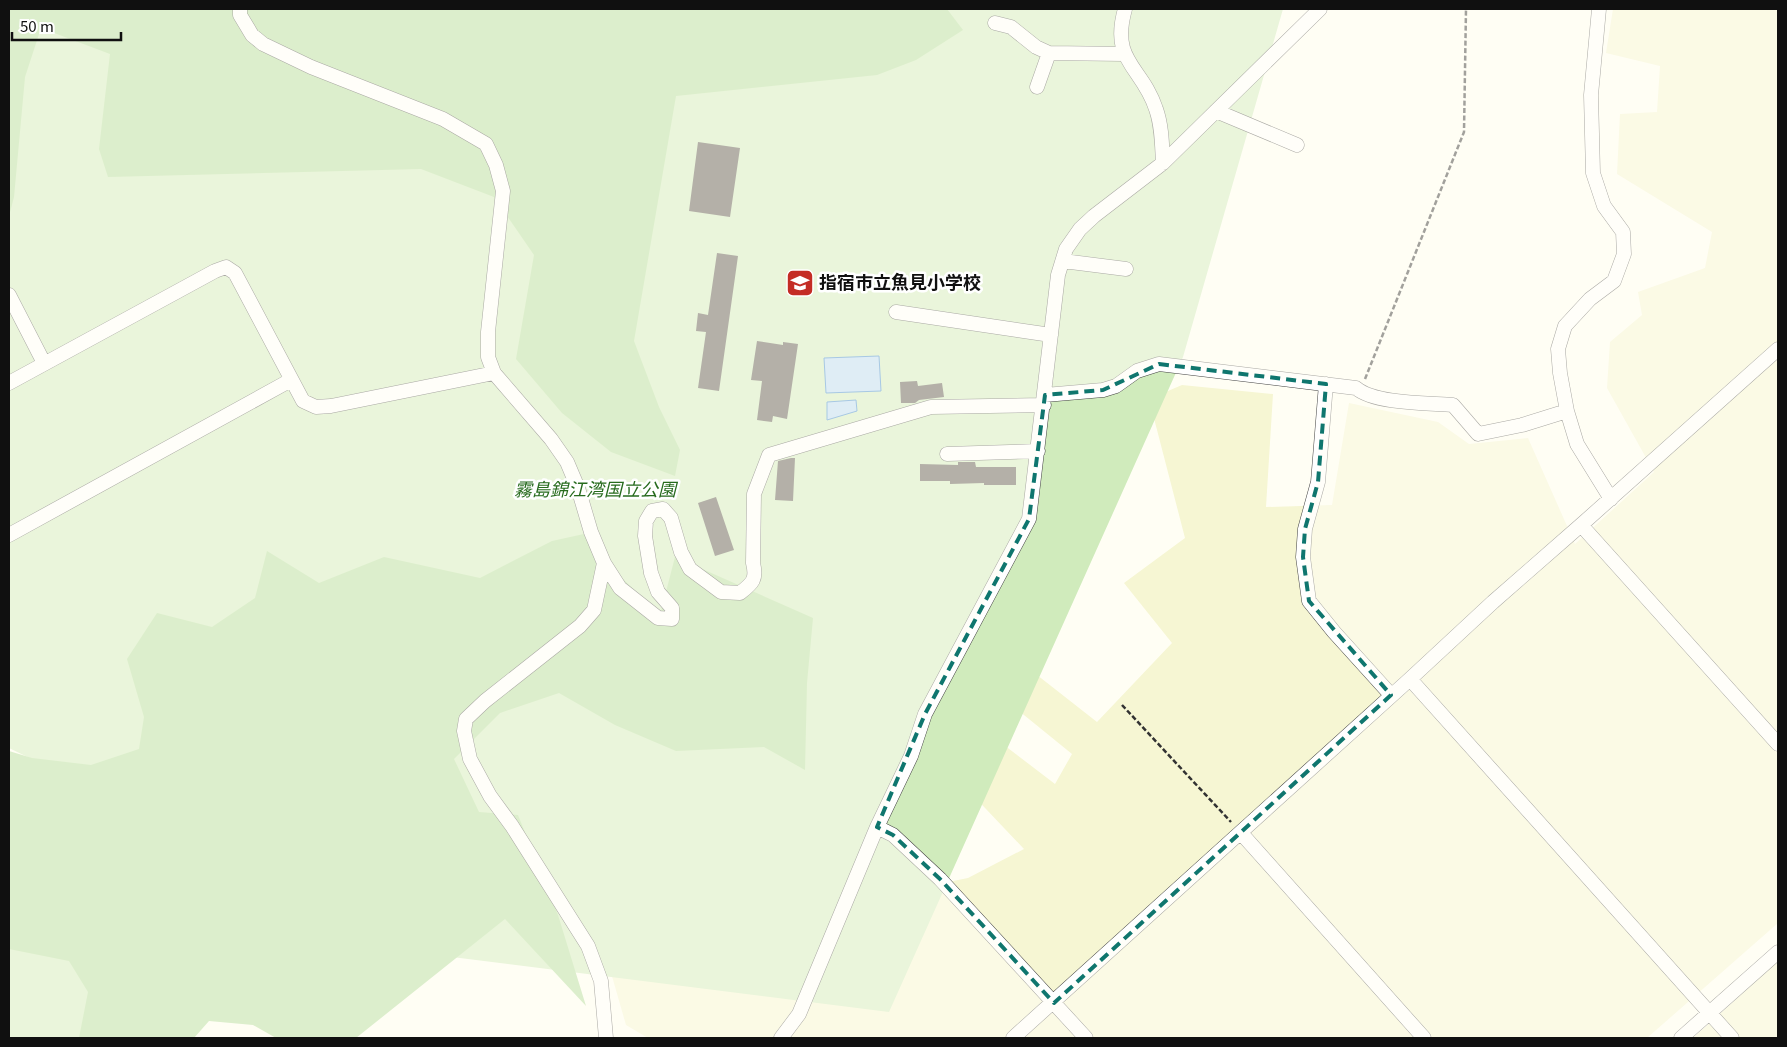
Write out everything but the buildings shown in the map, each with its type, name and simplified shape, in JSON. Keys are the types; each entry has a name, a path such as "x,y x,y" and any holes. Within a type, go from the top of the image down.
{"street":[{"path":"240,9 240,15 252,35 263,44 311,67 443,119 486,144 496,165 503,191 488,332 488,357 494,373 551,439 567,462 578,488 591,532 604,563 620,588 658,618 672,619 672,608 658,592 652,573 645,536 646,521 652,511 664,509 671,518 680,552 690,570 721,592 740,593 752,584 755,573 752,563 754,494 769,456 931,407 1044,400 1103,390 1116,386 1137,371 1159,364 1356,388 1360,392 1390,400 1453,406 1478,434 1522,425 1566,411"},
{"path":"1125,9 1120,24 1120,39 1124,54 1156,108 1161,128 1163,163"},
{"path":"781,1038 799,1014 877,827 911,756 925,714 1029,519 1058,275 1066,249 1080,229 1163,163 1320,9"},
{"path":"1599,9 1591,95 1593,173 1604,206 1623,232 1624,254 1614,281 1590,299 1565,326 1558,349 1566,411 1577,444 1611,499"},
{"path":"995,23 1012,27 1036,47 1049,53 1124,54"},
{"path":"1037,87 1049,53"},
{"path":"1216,111 1297,145"},
{"path":"1063,261 1126,269"},
{"path":"9,383 215,271 226,267 235,273 303,401 316,407 331,406 494,373"},
{"path":"9,295 44,363"},
{"path":"896,312 1051,335"},
{"path":"1013,1038 1054,1003 1493,602 1778,349"},
{"path":"9,535 291,380"},
{"path":"1326,384 1318,482 1305,529 1303,557 1309,600 1334,632 1391,695"},
{"path":"947,454 1038,451"},
{"path":"1581,525 1778,744"},
{"path":"604,563 594,610 580,626 485,701 466,719 464,731 470,759 490,796 512,826 588,946 601,981 606,1038"},
{"path":"1410,679 1732,1038"},
{"path":"877,827 893,835 940,878 1086,1038"},
{"path":"1240,833 1424,1038"},
{"path":"1681,1038 1778,952"}],"path":[{"path":"1360,392 1464,132 1466,9"},
{"path":"1122,705 1240,833"}],"highlighted area":[{"path":"1159,364 1326,384 1318,482 1305,529 1303,557 1309,601 1391,695 1054,1003 940,879 893,835 877,827 925,714 1029,519 1045,395 1103,390"}],"green space":[{"name":"霧島錦江湾国立公園","path":"9,9 1283,9 1183,357 889,1012 436,955 9,748"},
{"path":"9,9 947,9 963,30 916,60 877,75 676,96 634,341 659,407 680,450 675,476 611,452 562,413 516,359 534,255 494,197 421,169 108,177 99,149 110,54 41,28 25,77 14,197 9,216"},
{"path":"1613,9 1778,9 1778,923 1647,1038 648,1038 626,1025 587,889 928,886 968,878 1024,849 949,770 987,732 1055,784 1072,754 976,676 990,638 1097,722 1172,643 1124,583 1185,538 1149,399 1182,385 1273,394 1266,507 1332,505 1349,403 1438,422 1469,444 1528,438 1575,544 1654,472 1607,388 1610,342 1642,315 1638,292 1705,268 1712,232 1617,174 1620,114 1657,112 1660,66 1606,53"},
{"path":"593,532 622,578 660,615 675,557 813,618 807,683 805,770 764,747 676,751 615,725 559,693 500,713 454,759 479,812 518,815 558,915 586,1006 505,919 356,1038 276,1038 253,1025 209,1021 194,1038 79,1038 88,992 69,961 9,949 9,751 32,758 91,765 139,749 144,717 127,659 157,613 212,627 255,598 267,551 319,583 384,557 480,578 552,541"},
{"path":"9,783 124,1038 9,1038"},
{"path":"1778,960 1778,1038 1693,1038 1731,1004"}],"water":[{"path":"879,356 881,391 826,393 824,358"},
{"path":"856,400 857,411 827,420 827,402"}],"place":[{"name":"指宿市立魚見小学校","path":"800,283"}]}
